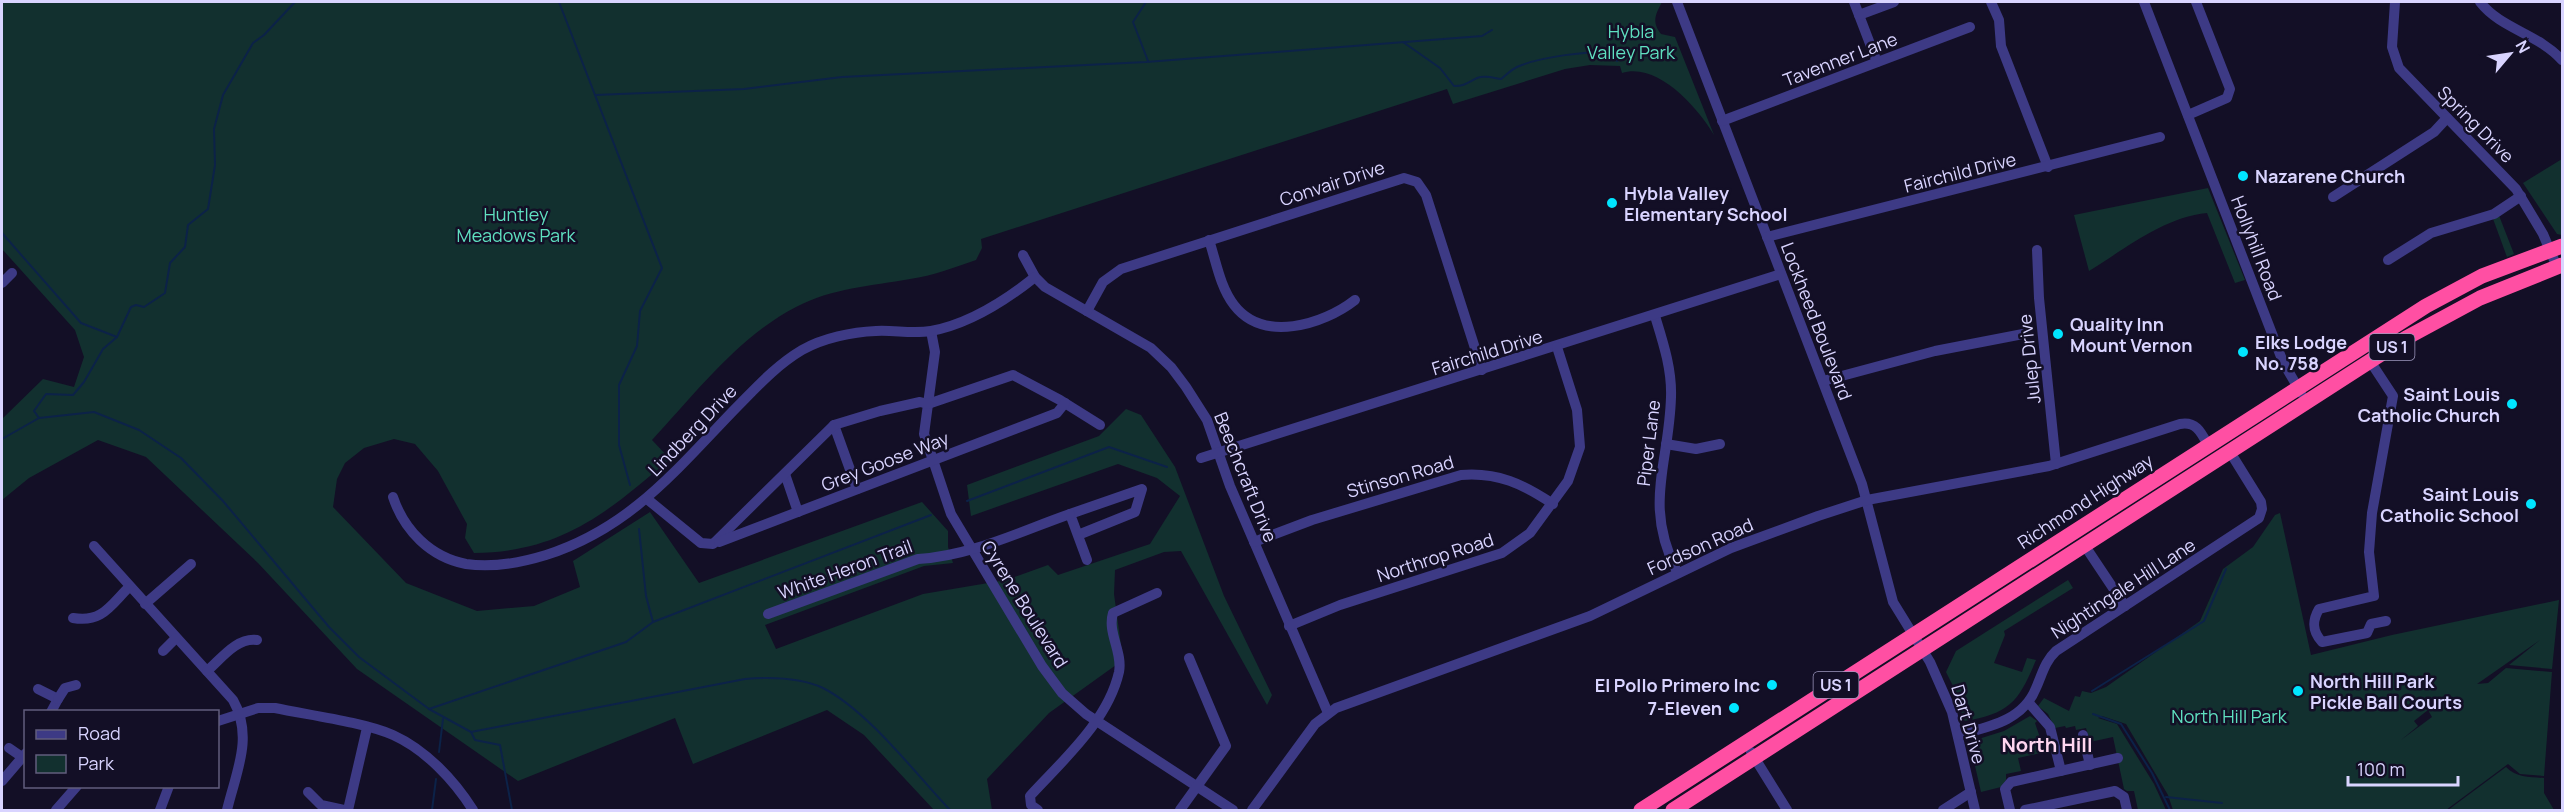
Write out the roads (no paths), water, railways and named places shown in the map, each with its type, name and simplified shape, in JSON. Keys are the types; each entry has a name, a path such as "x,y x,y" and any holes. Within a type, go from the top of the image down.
{"highway":[{"name":"Richmond Highway","path":"1641,810 2297,387 2455,289 2556,248"},
{"name":"Richmond Highway","path":"1673,810 2370,361 2441,318 2560,266"}],"street":[{"name":"Lockheed Boulevard","path":"1680,2 1722,121 1867,500 1893,602 1923,651"},
{"path":"1854,2 1877,62"},
{"path":"1859,15 1894,2"},
{"path":"1991,2 1999,20 2001,46 2048,167"},
{"name":"Hollyhill Road","path":"2144,2 2283,362 2307,402"},
{"path":"2188,115 2227,98 2230,89 2196,2"},
{"name":"Spring Drive","path":"2395,2 2391,40 2395,61 2404,76 2521,196 2556,248 2560,266"},
{"path":"2480,2 2495,17 2534,36 2562,60"},
{"name":"Tavenner Lane","path":"1722,121 1970,27"},
{"path":"2333,196 2434,132 2447,118"},
{"name":"Fairchild Drive","path":"1767,237 2160,137"},
{"name":"Convair Drive","path":"1087,311 1103,282 1115,272 1397,179 1411,180 1422,187 1426,195 1482,370"},
{"path":"2388,260 2432,232 2494,214 2521,196"},
{"path":"1209,240 1229,298 1245,316 1262,325 1288,327 1304,324 1341,311 1355,300"},
{"name":"Julep Drive","path":"2037,250 2039,298 2056,464"},
{"name":"Beechcraft Drive","path":"1023,255 1035,277 1054,294 1151,348 1171,367 1207,420 1254,542 1328,713"},
{"path":"2,283 12,273"},
{"name":"Fairchild Drive","path":"1201,458 1655,316 1781,274"},
{"name":"Lindberg Drive","path":"393,496 405,522 428,549 457,562 514,564 567,548 627,515 647,499 772,372 802,350 836,337 857,333 931,331 977,314 1010,296 1035,277"},
{"name":"Piper Lane","path":"1655,316 1665,347 1671,381 1666,444 1658,490 1658,517 1664,544 1677,572"},
{"name":"Cyrene Boulevard","path":"931,331 935,352 924,434 951,514 1042,666 1062,693 1095,721 1233,810"},
{"path":"1823,381 1935,351 2023,334"},
{"name":"Northrop Road","path":"1289,626 1340,605 1502,553 1530,533 1553,504 1573,470 1580,438 1576,410 1557,347"},
{"path":"2370,361 2392,396 2373,513 2370,552 2374,596 2319,609 2313,619 2316,635 2322,642 2367,633 2371,624 2385,621"},
{"path":"647,499 701,543 713,544 834,425 900,406 920,402 928,404 1013,375 1100,425"},
{"name":"Grey Goose Way","path":"713,544 1057,413 1065,403"},
{"name":"Fordson Road","path":"1252,810 1304,737 1328,713 1355,699 1590,615 1677,572 1760,536 1867,500 2056,464 2188,422 2201,430 2208,445"},
{"path":"834,425 857,489"},
{"path":"1666,444 1696,449 1720,444"},
{"name":"Nightingale Hill Lane","path":"1958,735 2004,721 2029,703 2053,654 2260,517 2261,502 2230,452"},
{"path":"785,474 798,512"},
{"name":"Stinson Road","path":"1254,542 1323,516 1461,474 1486,474 1510,479 1527,486 1553,504"},
{"name":"White Heron Trail","path":"768,614 918,559 939,558 972,550 1142,489 1135,512 1078,535"},
{"path":"1070,514 1088,560"},
{"path":"94,546 207,671 241,713 244,741 227,810"},
{"path":"2085,546 2125,606"},
{"path":"145,604 190,564"},
{"path":"74,618 89,621 98,617 129,587"},
{"path":"1038,810 1031,805 1030,796 1095,721 1112,691 1119,670 1110,623 1113,613 1157,593"},
{"path":"163,651 176,638"},
{"path":"207,671 238,644 248,639 257,640"},
{"name":"Dart Drive","path":"1923,651 1942,686 1958,735 1975,810"},
{"path":"1180,810 1226,746 1189,658"},
{"path":"52,710 65,688 76,685"},
{"path":"38,689 58,699"},
{"path":"2029,703 2050,727 2061,771"},
{"path":"219,721 258,708 275,708 390,734 420,751 459,788 473,810"},
{"path":"308,792 321,805 346,810 367,728"},
{"path":"2083,735 2090,765"},
{"path":"1745,743 1787,810"},
{"path":"2,781 24,755 9,748"},
{"path":"2010,810 2007,784 2118,758"},
{"path":"56,810 75,788"},
{"path":"160,810 168,788"},
{"path":"2025,810 2115,791 2124,797 2127,810"},
{"path":"1943,810 1971,792"}],"waterway":[{"path":"2,439 39,418 34,411 46,394 73,395 84,382 103,349 117,337 131,307 136,305 144,307 165,293 170,263 185,247 188,225 208,209 215,165 214,129 223,95 253,43 264,35 295,2"},
{"path":"559,2 662,268 640,311 637,346 619,385 619,445 630,485"},
{"path":"1146,2 1133,22 1148,61"},
{"path":"595,95 744,89 842,77 1146,62 1482,36 1492,30"},
{"path":"1403,42 1440,68 1454,86 1463,85 1480,77 1501,79 1515,68 1527,63 1565,55 1613,53 1617,61"},
{"path":"2,233 81,323 117,337"},
{"path":"39,418 94,412 139,430 181,458 223,501 329,627 359,657 429,709 471,732 475,740 500,745 512,810"},
{"path":"967,501 1109,447 1167,467"},
{"path":"429,709 626,642 653,622 931,515"},
{"path":"639,529 646,596 653,622"},
{"path":"2092,691 2204,621 2226,569"},
{"path":"471,732 745,679 794,680 823,688 857,712 874,727 950,810"},
{"path":"2093,714 2121,724 2152,773 2170,810"},
{"path":"439,752 443,719"},
{"path":"432,810 436,779"},
{"path":"2166,797 2222,803"}],"place":[{"name":"Nazarene Church","path":"2243,176"},
{"name":"Hybla Valley Elementary School","path":"1612,203"},
{"name":"Quality Inn Mount Vernon","path":"2058,334"},
{"name":"Elks Lodge No. 758","path":"2243,352"},
{"name":"Saint Louis Catholic Church","path":"2512,404"},
{"name":"Saint Louis Catholic School","path":"2531,504"},
{"name":"El Pollo Primero Inc","path":"1772,685"},
{"name":"North Hill Park Pickle Ball Courts","path":"2298,691"},
{"name":"7-Eleven","path":"1734,708"}],"district":[{"name":"North Hill","path":"2047,744"}],"park label":[{"name":"Hybla Valley Park","path":"1631,42"},
{"name":"Huntley Meadows Park","path":"516,224"},
{"name":"North Hill Park","path":"2229,716"}]}
